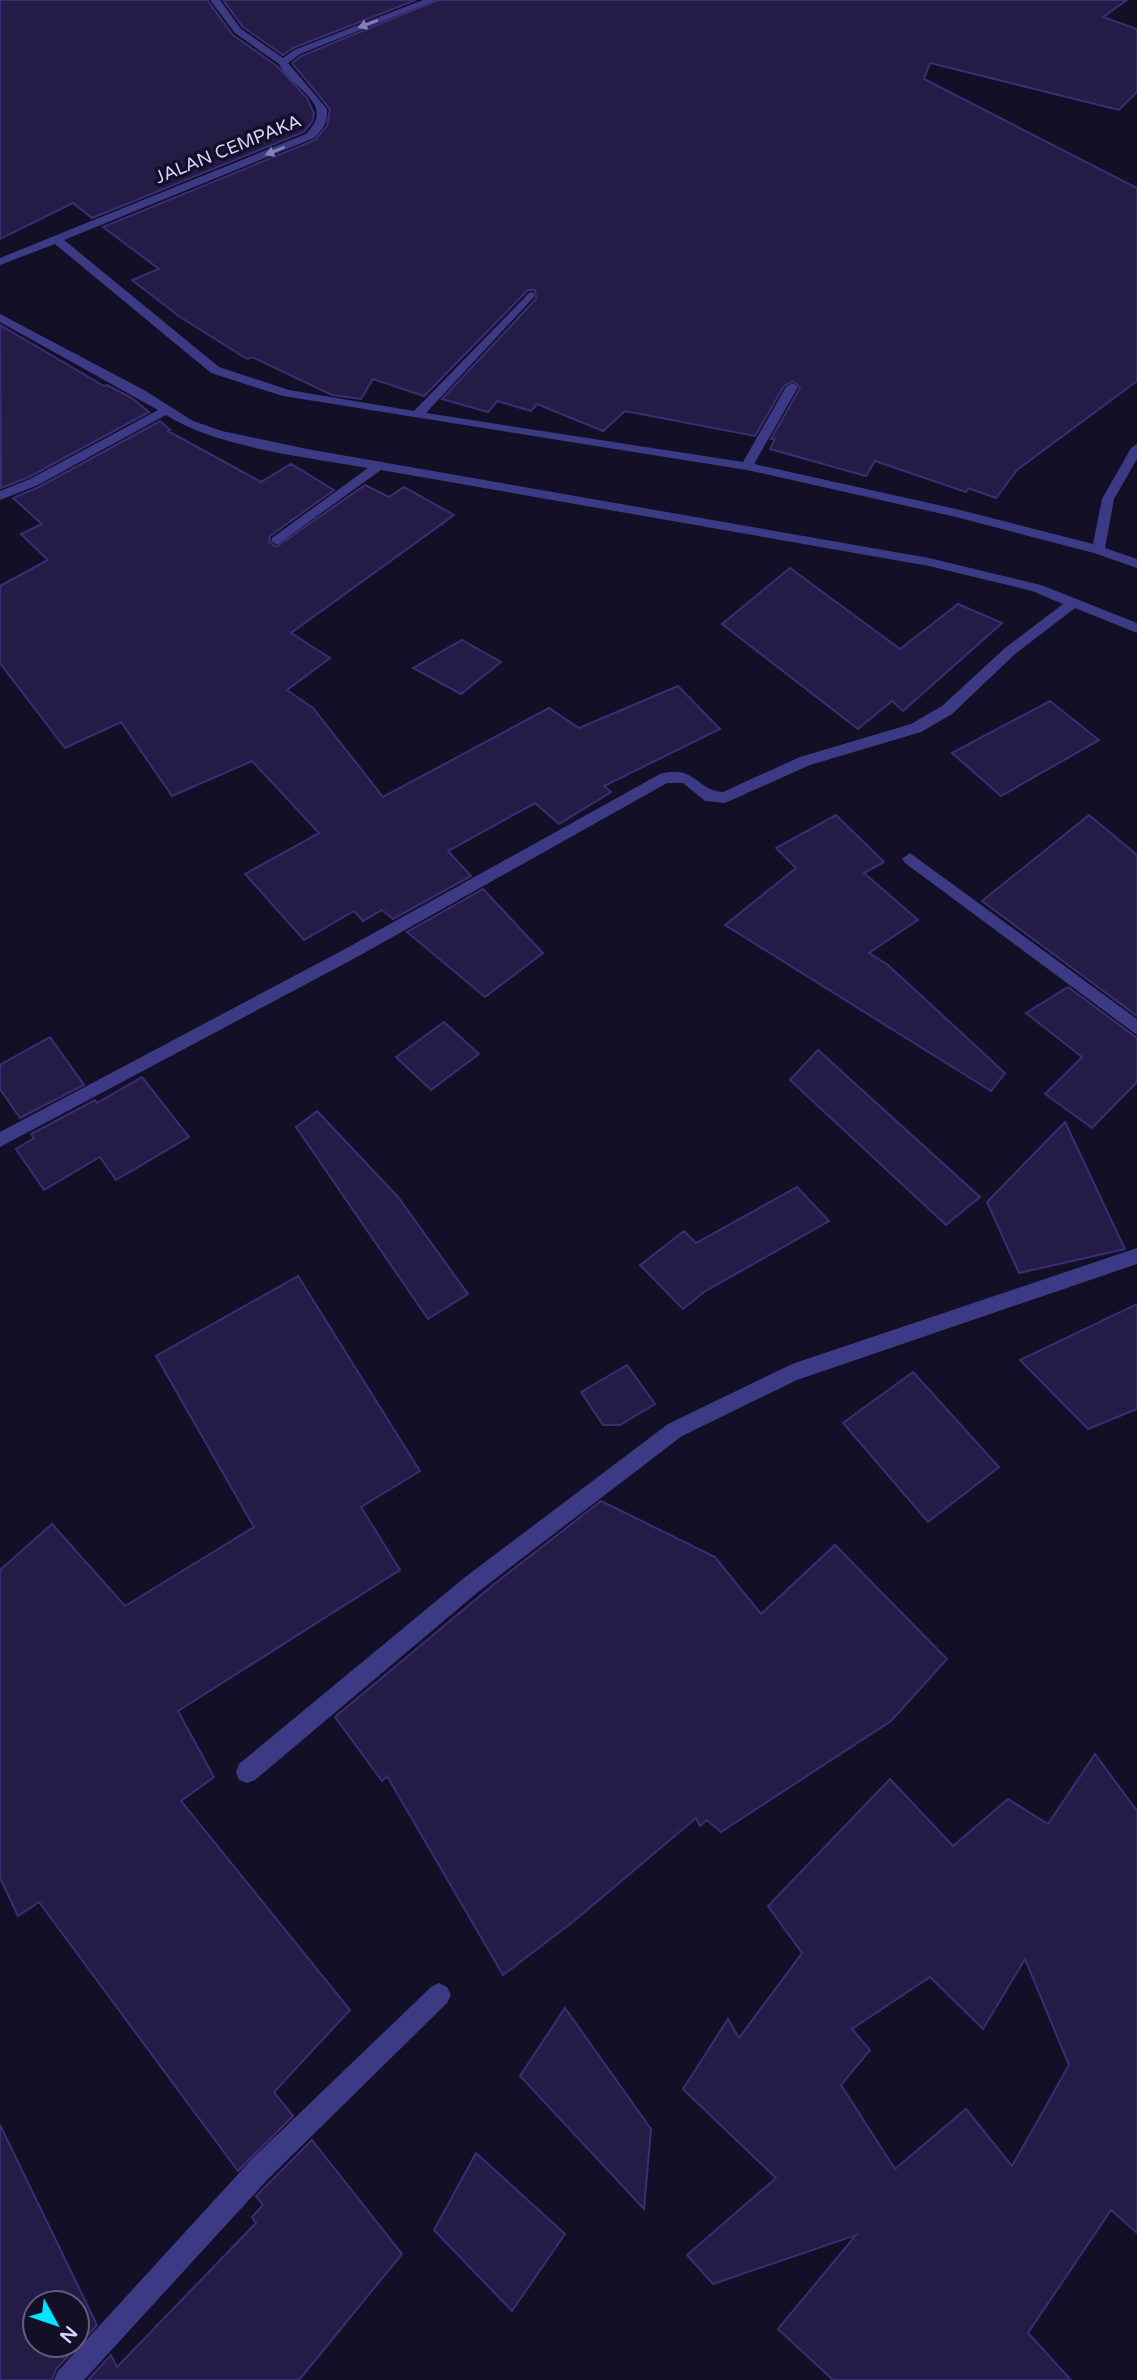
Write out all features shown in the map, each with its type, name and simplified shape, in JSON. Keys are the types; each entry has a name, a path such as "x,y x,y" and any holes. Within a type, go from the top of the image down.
{"street":[{"path":"215,0 238,31 283,62 307,47 431,0"},
{"name":"JALAN CEMPAKA","path":"0,262 290,145 322,127 325,116 322,106 286,69 283,62"},
{"path":"56,239 215,370 287,393 747,466 956,513 1098,550 1137,564"},
{"path":"417,415 530,295"},
{"path":"0,317 140,393 164,411 219,434 378,466 929,562 1036,588 1137,628"},
{"path":"747,466 792,387"},
{"path":"0,496 34,482 164,411"},
{"path":"1098,550 1108,499 1137,448"},
{"path":"277,541 378,466"},
{"path":"0,1140 339,960 664,778 685,778 710,797 725,798 806,761 916,728 947,710 1010,651 1073,603"},
{"path":"910,859 1137,1028"},
{"path":"247,1772 471,1585 675,1430 792,1373 1137,1256"},
{"path":"67,2380 260,2169 439,1995"}],"building":[{"path":"0,0 207,0 233,35 277,66 307,98 314,113 312,122 304,132 92,218 73,203 0,239"},
{"path":"223,0 416,0 293,48 283,55 243,27"},
{"path":"438,0 1127,0 1103,17 1137,29 1137,92 1119,110 930,63 924,79 1137,188 1137,381 1017,470 996,498 968,488 966,492 875,461 866,476 770,449 775,439 771,439 800,388 793,381 784,386 755,436 625,411 603,431 537,404 531,411 497,401 488,412 442,399 536,299 535,290 528,290 424,396 373,379 361,399 332,395 252,357 247,359 180,317 132,280 159,269 103,227 315,140 327,126 330,109 292,63 301,56"},
{"path":"0,325 104,386 107,385 132,398 149,412 29,477 1,488"},
{"path":"160,421 170,430 168,431 261,482 291,464 334,490 270,536 269,542 276,547 365,485 389,497 404,487 454,515 291,633 330,658 287,690 313,708 383,797 549,708 579,728 678,686 720,729 604,786 611,792 559,824 535,803 448,851 471,876 393,919 382,910 363,921 354,911 304,940 245,874 319,833 252,761 172,796 121,722 65,748 0,663 0,586 48,560 21,534 42,524 13,498 39,487"},
{"path":"790,568 900,649 958,604 1002,623 903,711 892,701 858,729 722,624"},
{"path":"462,640 501,662 461,694 413,668"},
{"path":"1050,701 1099,740 1001,796 952,753"},
{"path":"836,815 884,862 864,873 918,920 869,953 888,965 1005,1073 991,1091 725,925 796,868 776,848"},
{"path":"1089,815 1137,855 1137,1016 982,901"},
{"path":"483,889 543,953 485,997 407,932"},
{"path":"1068,987 1137,1038 1137,1082 1092,1128 1045,1094 1082,1057 1026,1013"},
{"path":"444,1022 479,1054 431,1090 396,1057"},
{"path":"50,1037 84,1085 20,1118 0,1089 0,1065"},
{"path":"818,1050 980,1197 946,1225 790,1080"},
{"path":"142,1077 189,1137 116,1180 100,1157 44,1190 16,1149 34,1138 31,1134 95,1100 97,1103"},
{"path":"317,1111 398,1197 468,1294 428,1319 296,1127"},
{"path":"1065,1122 1125,1249 1019,1273 987,1202"},
{"path":"797,1187 829,1221 704,1292 683,1309 640,1265 684,1231 696,1243"},
{"path":"298,1276 420,1471 361,1507 400,1570 178,1711 214,1777 181,1801 350,2010 274,2092 293,2116 238,2171 39,1902 18,1916 0,1878 0,1570 52,1524 125,1606 254,1527 156,1356"},
{"path":"1137,1304 1137,1409 1088,1429 1020,1360"},
{"path":"627,1365 655,1404 620,1425 603,1425 581,1392"},
{"path":"913,1372 999,1467 928,1522 843,1423"},
{"path":"601,1501 715,1557 761,1614 835,1545 947,1659 891,1721 721,1832 707,1820 700,1826 696,1818 574,1921 503,1975 387,1776 382,1781 335,1717 493,1585"},
{"path":"1095,1754 1137,1811 1137,2233 1111,2210 1028,2333 1071,2380 833,2380 778,2329 856,2235 713,2284 687,2255 776,2178 683,2089 728,2019 739,2038 802,1953 768,1906 890,1779 953,1846 1008,1799 1048,1824","holes":["1025,1959 1069,2065 1012,2166 966,2109 895,2169 841,2085 870,2050 852,2029 930,1977 983,2029"]},
{"path":"565,2008 651,2129 644,2209 520,2076"},
{"path":"0,2125 80,2289 21,2289 21,2359 65,2359 56,2369 52,2380 0,2380"},
{"path":"312,2140 402,2254 299,2380 88,2380 111,2355 117,2367 256,2223 252,2217 263,2205 256,2196"},
{"path":"476,2153 565,2234 512,2311 434,2230"},
{"path":"91,2313 97,2325 91,2331"}]}
